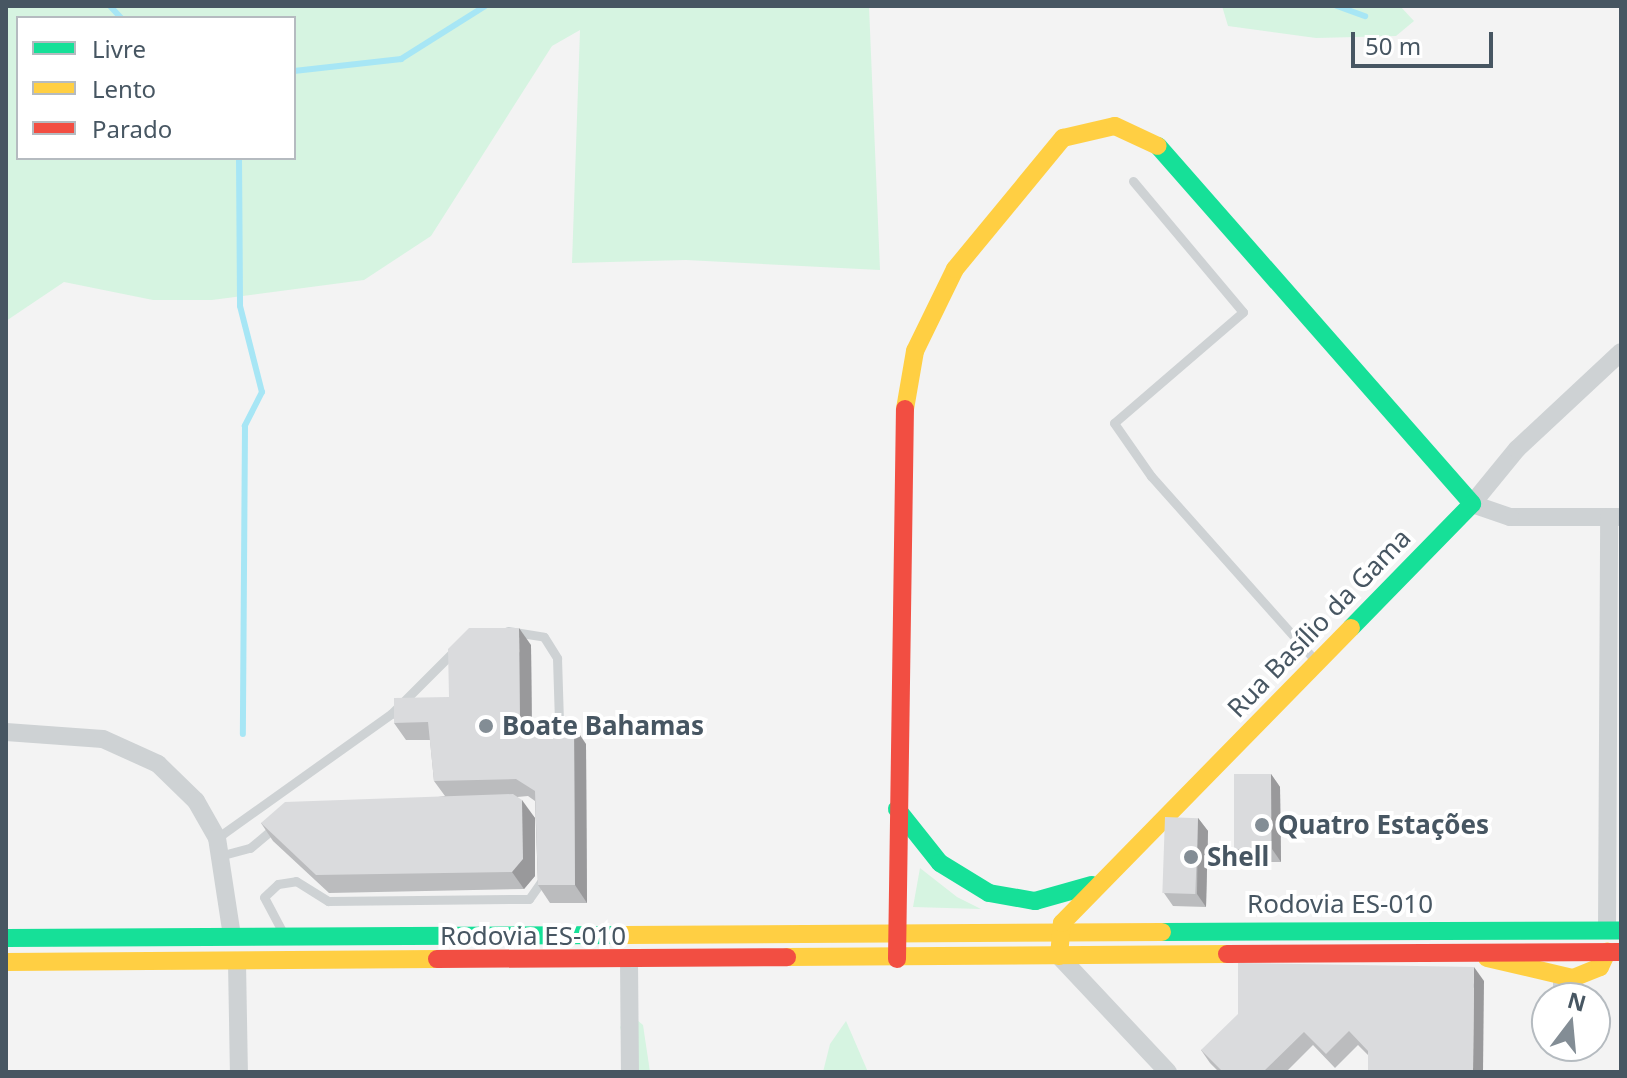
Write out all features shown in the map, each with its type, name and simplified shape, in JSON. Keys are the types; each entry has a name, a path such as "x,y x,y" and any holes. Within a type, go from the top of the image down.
{"main road":[{"path":"897,959 904,417 915,351 955,269 1074,131 1115,126 1156,144 1472,504"},
{"name":"Rua Basílio da Gama","path":"1058,933 1105,878 1472,504"},
{"path":"897,809 940,863 989,893 1057,899 1105,878"},
{"name":"Rodovia ES-010","path":"6,938 897,937 1058,933 1614,930"},
{"path":"1058,933 1059,956"},
{"path":"1469,952 1557,978 1594,971 1614,952"},
{"name":"Rodovia ES-010","path":"6,962 629,961 1614,952"}],"street":[{"name":"Rua Basílio da Gama","path":"1472,504 1517,449 1621,352"},
{"path":"1472,504 1510,517 1615,517 1614,930"},
{"path":"6,732 63,733 134,748 196,801 220,847 232,936"},
{"path":"1059,956 1168,1072"},
{"path":"629,961 630,1072"},
{"path":"237,962 239,1072"}],"lane":[{"path":"1133,181 1243,312 1114,423 1151,476 1318,662"},
{"path":"496,631 544,637 562,686 559,723"},
{"path":"220,847 381,722 466,642"},
{"path":"220,847 258,843 286,816"},
{"path":"293,936 269,916 264,897 271,886 296,881 328,901 529,899 540,891 543,870"}],"green space":[{"path":"6,6 869,6 880,270 686,260 572,263 580,30 552,46 431,236 364,280 212,300 153,300 64,282 6,321"},
{"path":"1222,6 1400,6 1414,21 1396,36 1316,38 1228,26"},
{"path":"920,868 957,897 981,909 913,907"},
{"path":"631,1015 643,1025 650,1072 633,1072 620,1027"},
{"path":"846,1021 868,1072 823,1072 830,1044"}],"building":[{"path":"469,628 519,628 520,727 574,726 575,885 538,885 535,791 516,779 434,781 428,722 394,723 394,698 449,697 448,649"},
{"path":"1234,774 1271,774 1271,849 1234,849"},
{"path":"513,794 522,800 523,859 512,872 316,875 261,823 285,802"},
{"path":"1165,817 1198,818 1195,894 1162,893"},
{"path":"1238,963 1474,967 1473,1072 1368,1072 1368,1051 1349,1031 1326,1054 1304,1032 1263,1072 1223,1072 1201,1050 1238,1014"}],"waterway":[{"path":"110,6 119,16"},
{"path":"296,71 401,59 485,6"},
{"path":"1337,6 1365,16"},
{"path":"239,160 240,306 262,392 245,426 243,734"}],"traffic: fast":[{"path":"1158,146 1472,504 1351,628"},
{"path":"897,809 940,863 989,893 1035,901 1092,885"},
{"path":"1162,932 1621,930"},
{"path":"6,938 625,935"}],"traffic: slow":[{"path":"905,409 915,351 955,269 1063,138 1115,126 1158,146"},
{"path":"1059,956 1062,923 1351,628"},
{"path":"625,935 1162,932"},
{"path":"1487,958 1573,978 1600,967 1607,952"},
{"path":"787,957 1227,954"},
{"path":"6,962 437,959"}],"traffic: jam":[{"path":"897,959 905,409"},
{"path":"1227,954 1621,952"},
{"path":"437,959 787,957"}],"place":[{"name":"Boate Bahamas","path":"486,726"},
{"name":"Quatro Estações","path":"1262,825"},
{"name":"Shell","path":"1191,857"}]}
